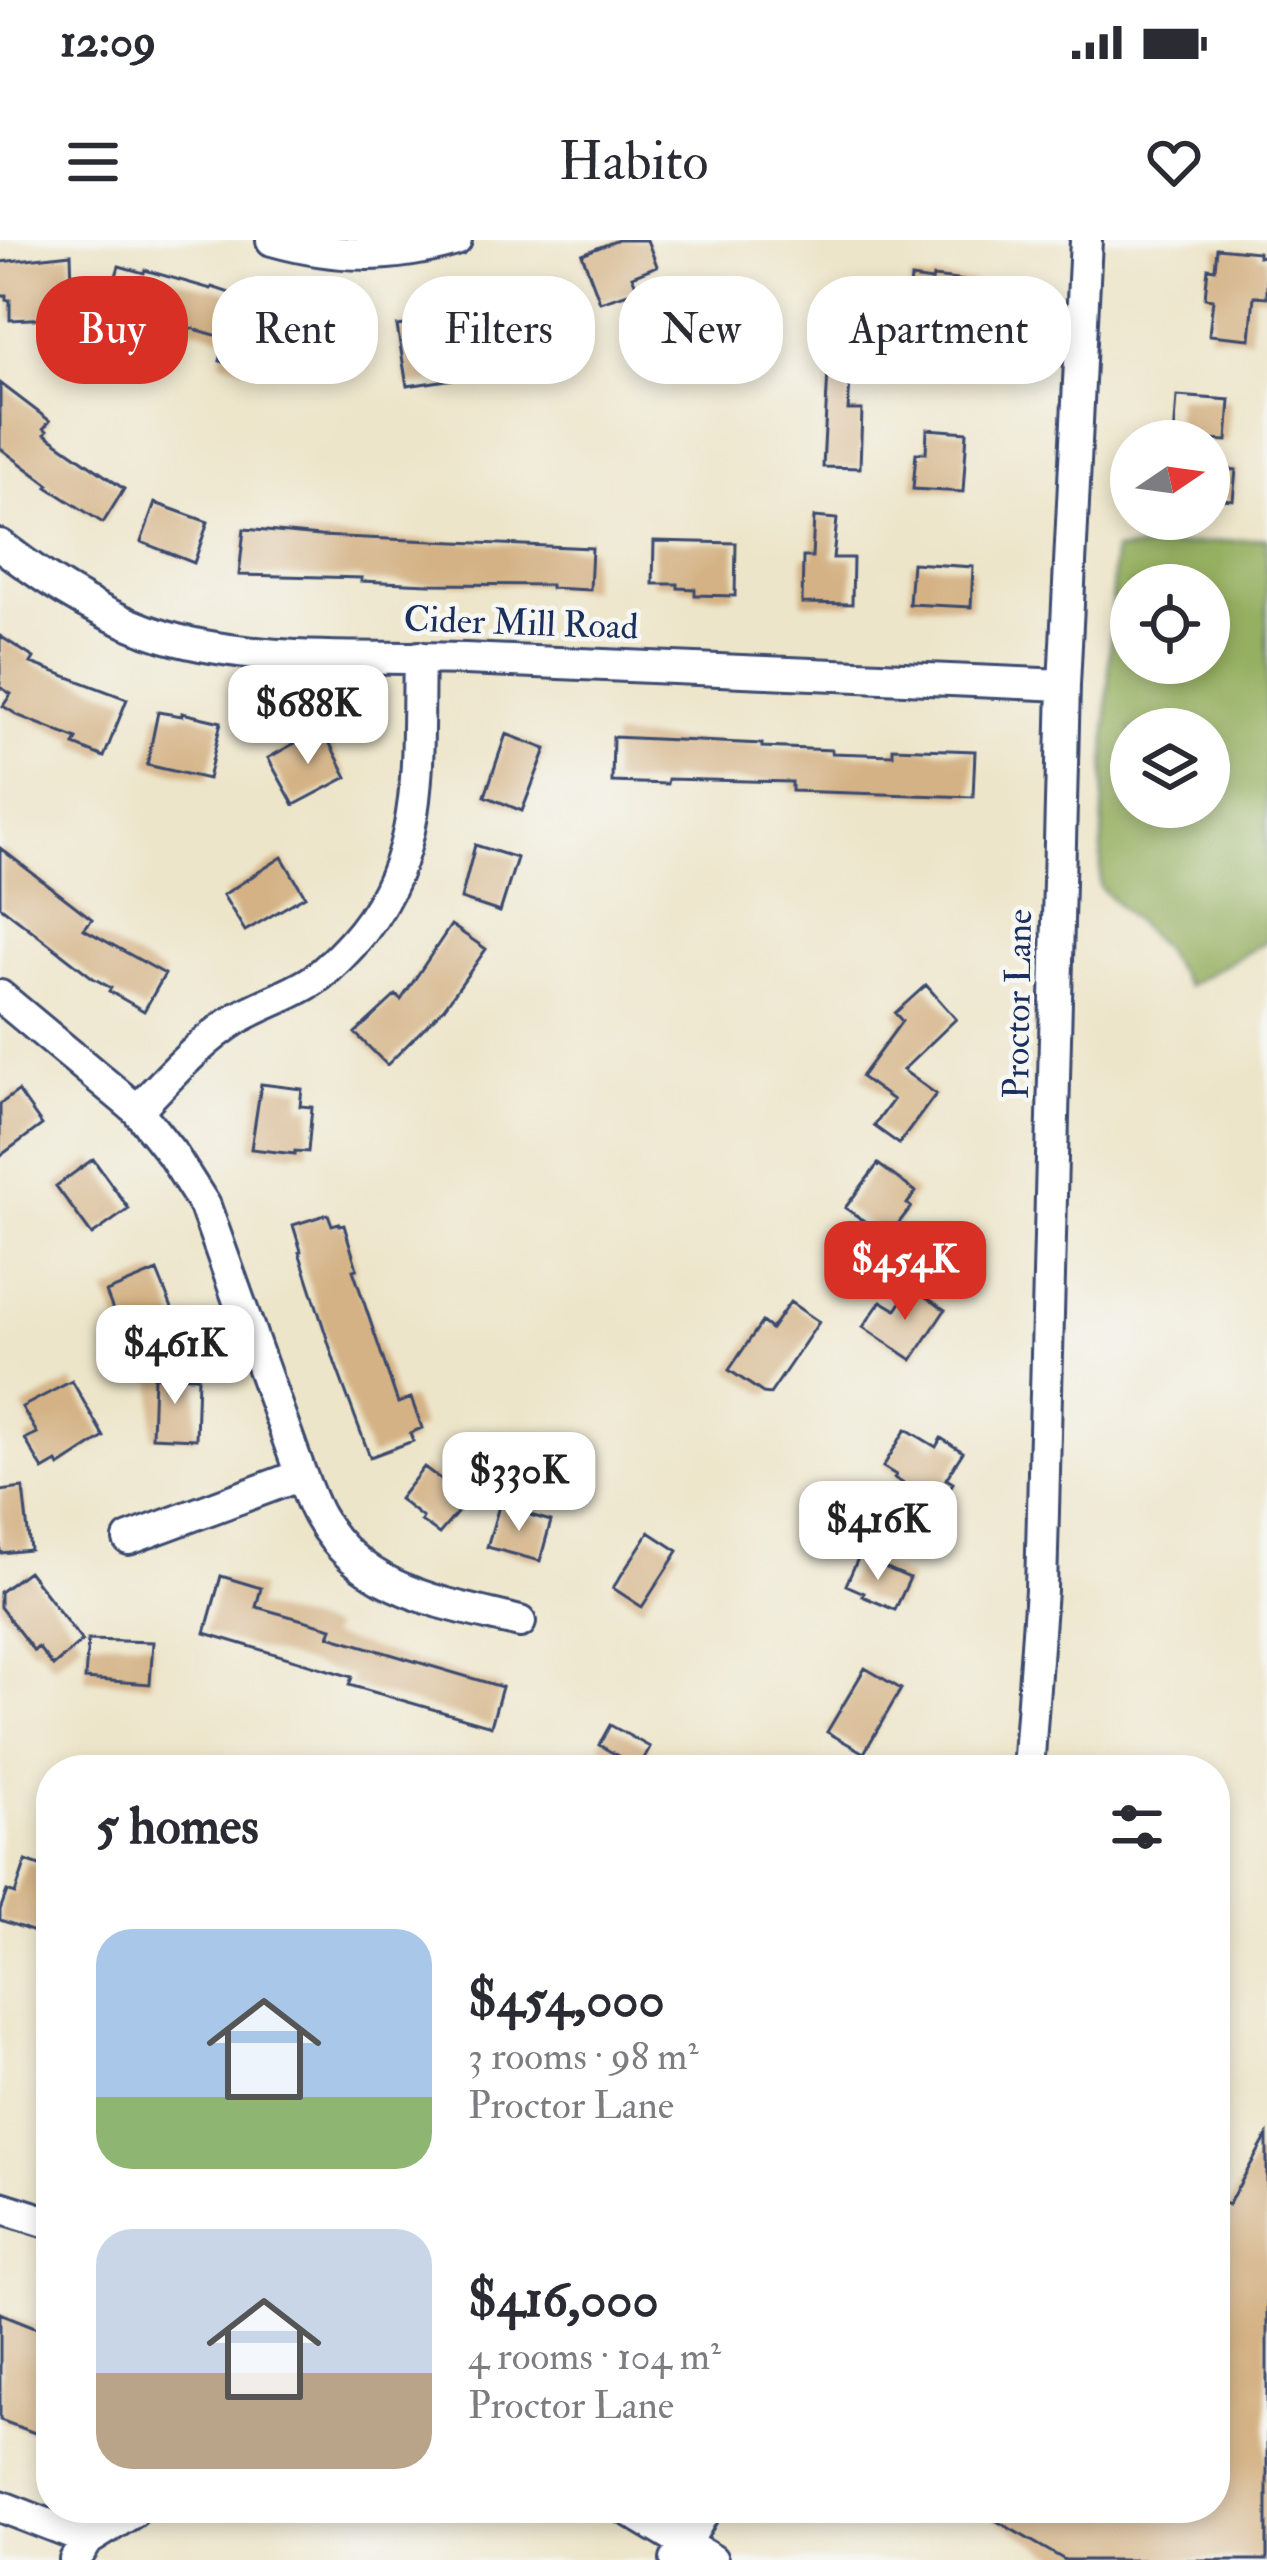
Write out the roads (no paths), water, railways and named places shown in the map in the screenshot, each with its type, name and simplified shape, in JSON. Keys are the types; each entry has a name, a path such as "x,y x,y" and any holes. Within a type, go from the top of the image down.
{"street":[{"path":"272,240 358,256 400,253 456,240"},
{"name":"Proctor Lane","path":"1029,1755 1042,1567 1064,685 1086,240"},
{"name":"Cider Mill Road","path":"0,545 98,609 165,636 230,650 1064,685"},
{"path":"137,1110 210,1038 243,1015 313,980 370,924 392,888 406,849 416,796 418,657"},
{"path":"0,997 137,1110 205,1206 301,1475 320,1518 343,1548 394,1586 520,1622"},
{"path":"129,1539 301,1475"},
{"path":"0,2206 36,2217"},
{"path":"0,2506 82,2550 118,2523"},
{"path":"646,2523 691,2555 701,2523"}]}
